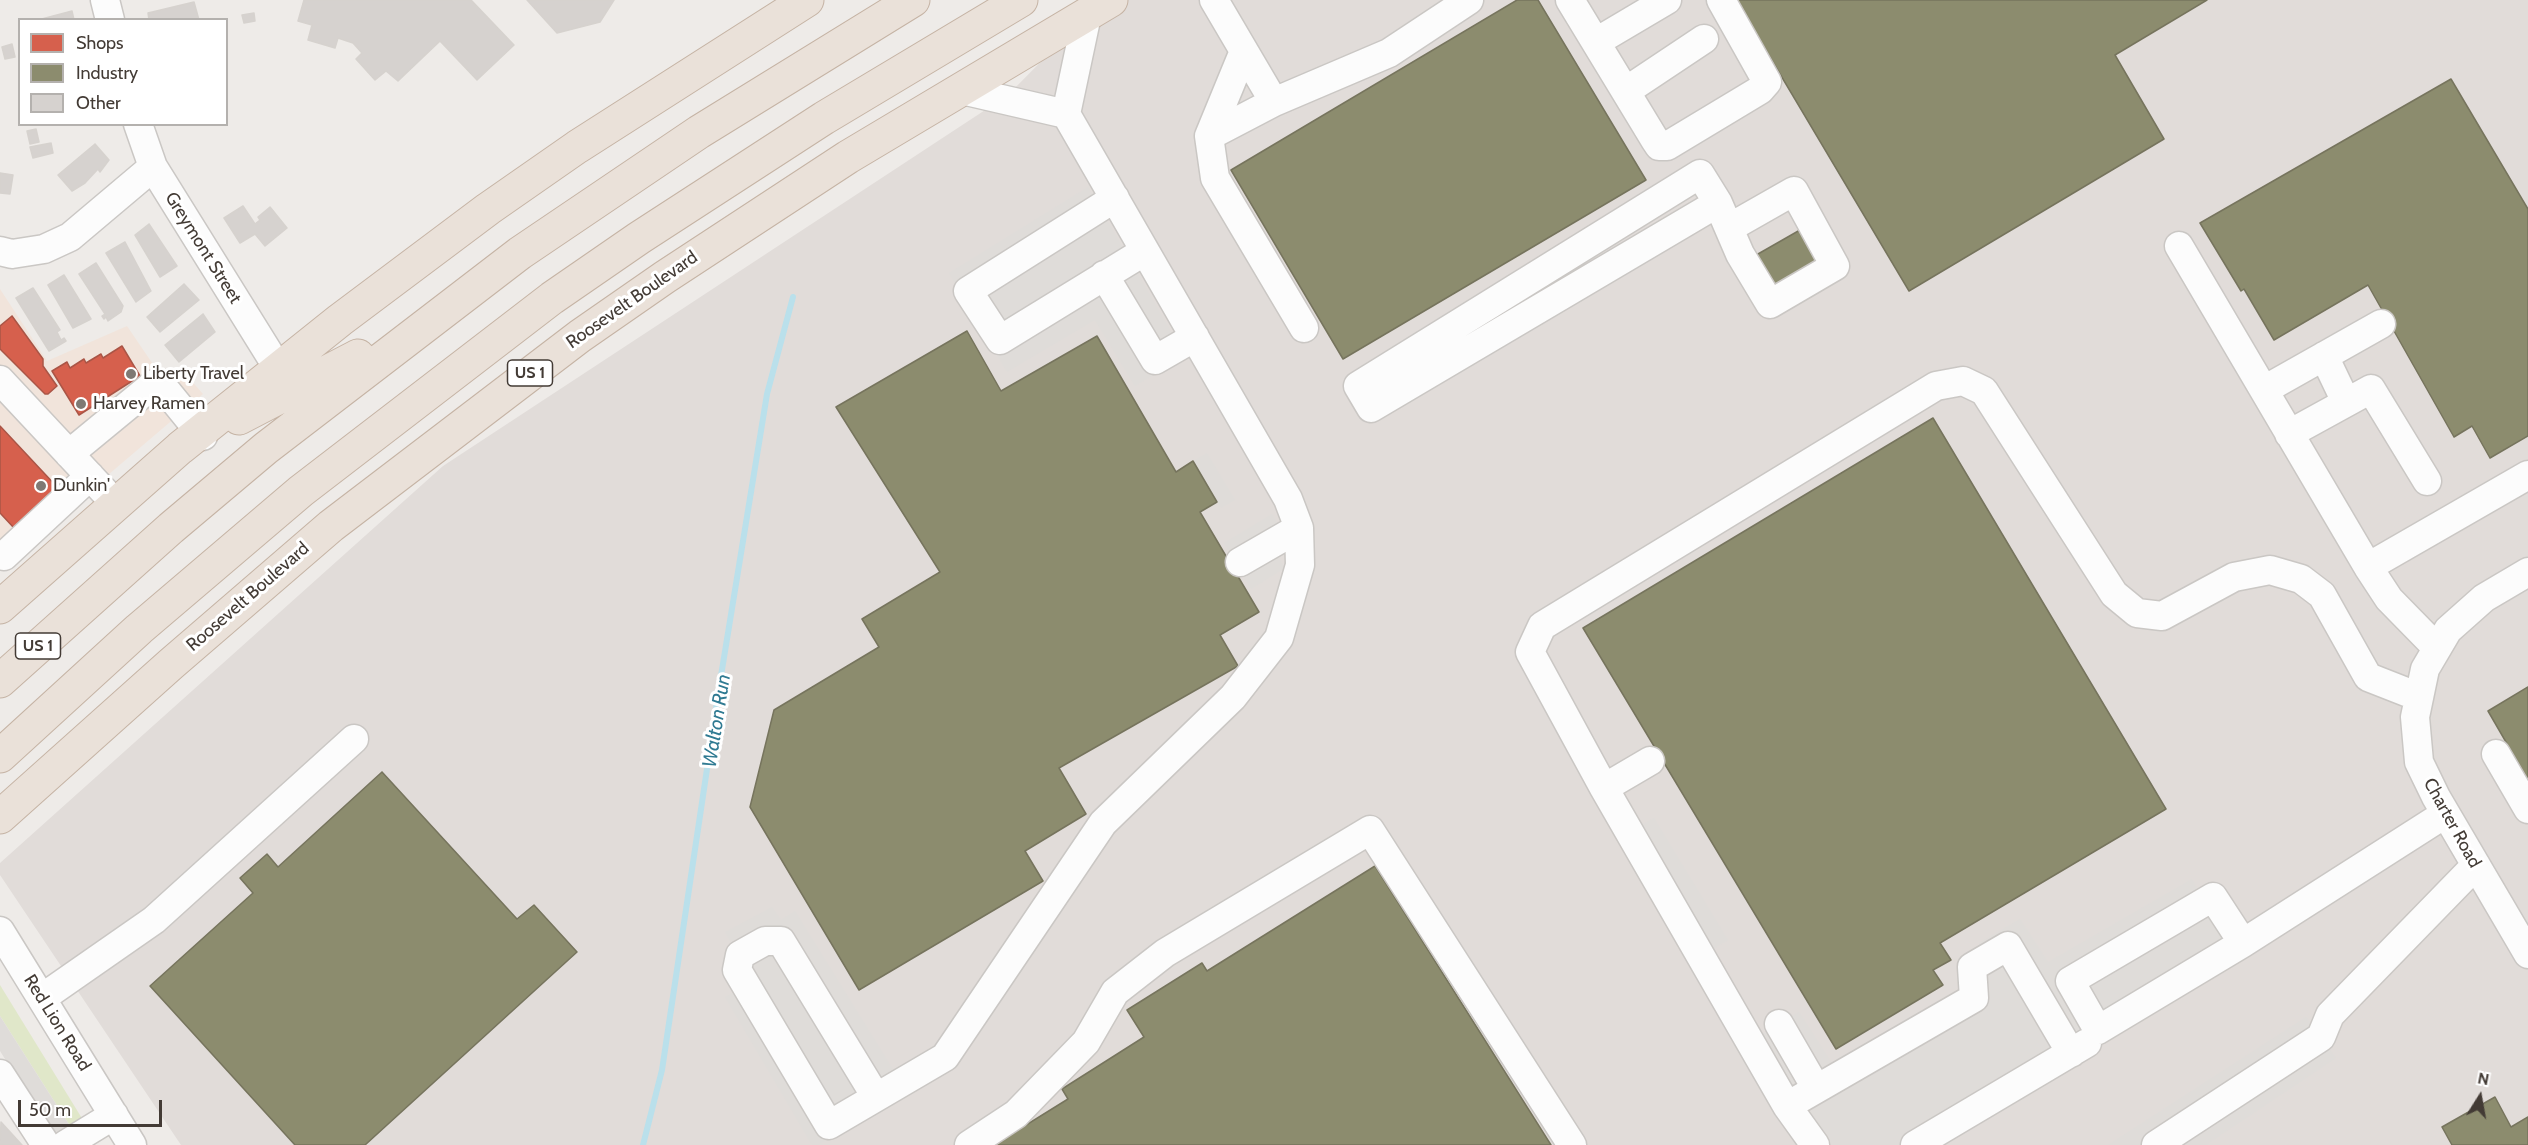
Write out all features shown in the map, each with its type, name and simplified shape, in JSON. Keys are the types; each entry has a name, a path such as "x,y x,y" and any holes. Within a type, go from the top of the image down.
{"highway":[{"path":"0,607 115,503 278,368 488,209 669,86 807,0"},
{"name":"US 1","path":"0,681 162,535 249,462 520,253 626,180 785,77 913,0"},
{"name":"US 1","path":"0,756 219,559 310,483 562,291 729,178 1020,0"},
{"name":"Roosevelt Boulevard","path":"0,817 179,656 331,526 506,391 665,276 848,157 1099,7"},
{"path":"194,439 435,317"},
{"path":"331,526 468,361"}],"street":[{"path":"105,0 110,18"},
{"path":"1214,0 1274,102"},
{"path":"1209,136 1274,102 1389,53 1469,0"},
{"path":"1570,0 1659,146 1667,146 1760,90 1767,82 1721,0"},
{"path":"1596,42 1666,0"},
{"path":"1066,114 1099,7"},
{"path":"1626,91 1704,39"},
{"path":"1244,51 1209,136 1215,178 1304,328"},
{"path":"876,1097 782,941 765,940 740,955 737,970 830,1125 945,1057 1103,823 1233,697 1279,638 1300,565 1299,528 1288,499 1066,114 962,90"},
{"name":"Greymont Street","path":"139,126 153,167 278,368"},
{"path":"0,251 12,254 44,249 70,237 153,167"},
{"path":"1700,174 1723,216 1371,408 1358,386 1700,174"},
{"path":"1115,198 968,291 999,340 1145,251"},
{"path":"2179,246 2368,567 2389,599 2437,648"},
{"path":"1104,276 1155,360 1194,337"},
{"path":"2264,390 2381,324"},
{"path":"2324,356 2346,402"},
{"path":"0,380 115,503"},
{"path":"1815,1145 1787,1106 1604,788 1530,652 1542,626 1936,386 1963,381 1984,391 2115,594 2137,613 2162,616 2234,577 2270,570 2301,579 2322,595 2368,677 2419,697"},
{"path":"69,454 154,384 160,383 194,439"},
{"path":"2289,434 2371,389 2427,481"},
{"path":"2368,567 2528,475"},
{"path":"29,581 2,554 90,476"},
{"path":"49,514 73,541"},
{"path":"1240,562 1299,528"},
{"name":"Charter Road","path":"2528,572 2484,598 2448,630 2425,669 2415,717 2419,762 2445,814 2528,954"},
{"path":"42,998 154,920 354,739"},
{"path":"2496,754 2528,809"},
{"path":"1604,788 1650,761"},
{"path":"1915,1145 2071,1053 2087,1043 2098,1030 2243,943 2445,814"},
{"path":"969,1145 1016,1114 1086,1042 1115,992 1148,966 1165,953 1370,830 1572,1145"},
{"path":"2156,1145 2321,1037 2330,1015 2476,865"},
{"path":"2098,1030 2070,981 2213,897 2243,943"},
{"name":"Red Lion Road","path":"0,931 132,1145"},
{"path":"1787,1106 1974,998 1972,967 2008,946 2071,1053"},
{"path":"1779,1024 1816,1088"},
{"path":"4,1089 46,1145"},
{"path":"65,1145 114,1115"}],"shaded area":[{"path":"1111,0 2528,0 2528,1145 181,1145 0,875 0,863 443,466 1008,95 1087,15"},
{"path":"1088,187 1185,356 1135,386 1095,320 1007,372 949,273"},
{"path":"0,289 47,361 127,326 163,379 181,369 203,394 0,567"},
{"path":"1207,453 1235,500 1221,508 1193,461"},
{"path":"1272,514 1279,526 1278,557 1285,568 1251,589 1224,543"},
{"path":"1654,818 1728,940 1713,949 1639,827"},
{"path":"2192,879 2201,896 2220,887 2225,889 2260,947 1935,1145 1807,1145 1742,1046 1799,1012 1835,1068 1945,1006 1960,989 1977,953 1979,943 2020,919 2048,962"},
{"path":"772,907 781,920 795,911 907,1092 818,1145 812,1145 725,997 737,990 725,967 725,958 733,946 725,932"},
{"path":"0,1016 70,1126 52,1134 0,1051"},
{"path":"2306,1017 2336,1058 2206,1145 2108,1145"}],"green space":[{"path":"0,985 83,1120 70,1126 0,1016"}],"building: Shops":[{"path":"12,316 43,359 43,366 57,386 48,394 45,394 0,349 0,326"},
{"path":"122,346 140,376 79,415 52,371 67,362 70,368 84,359 86,363 101,354 103,358"},
{"path":"0,426 58,488 14,528 0,513"}],"building: Industry":[{"path":"1517,0 1538,0 1646,180 1343,359 1231,170"},
{"path":"1736,0 2207,0 2115,55 2164,139 1909,291"},
{"path":"2451,79 2528,209 2528,436 2490,458 2472,426 2454,437 2368,285 2274,340 2244,289 2241,291 2200,223"},
{"path":"1800,230 1821,266 1772,294 1751,258"},
{"path":"967,331 1001,391 1097,336 1176,472 1193,461 1217,502 1200,512 1259,612 1220,635 1238,666 1059,768 1086,814 1025,851 1043,881 859,990 750,807 774,710 879,647 862,619 940,572 836,407"},
{"path":"1933,418 2166,809 1940,943 1951,960 1933,970 1943,985 1836,1049 1583,628"},
{"path":"2528,687 2528,780 2488,711"},
{"path":"382,772 517,919 534,905 577,952 365,1145 295,1145 150,986 253,893 240,878 267,854 278,867"},
{"path":"1375,866 1551,1145 994,1145 1068,1099 1062,1089 1144,1037 1127,1010 1202,963 1207,971"},
{"path":"2495,1097 2511,1127 2528,1117 2528,1145 2452,1145 2442,1127"}],"building: Other":[{"path":"304,0 471,0 514,45 477,80 440,41 398,81 386,71 375,80 356,59 362,53 353,43 338,38 335,48 308,40 312,25 298,21"},
{"path":"527,0 614,0 600,22 557,33"},
{"path":"194,2 198,18 149,18 148,13"},
{"path":"72,11 74,18 46,18"},
{"path":"254,13 255,21 244,23 242,15"},
{"path":"12,44 15,57 5,59 2,47"},
{"path":"36,129 39,142 30,144 27,131"},
{"path":"51,143 53,153 33,158 30,147"},
{"path":"95,144 109,160 100,172 98,169 85,183 72,191 58,175"},
{"path":"0,173 13,175 10,194 0,193"},
{"path":"243,206 255,224 260,220 258,217 270,207 287,228 265,246 255,234 240,243 224,218"},
{"path":"149,224 177,266 160,277 135,235"},
{"path":"125,242 151,291 136,302 106,253"},
{"path":"96,263 123,306 121,312 108,321 102,316 105,314 79,274"},
{"path":"64,275 91,319 73,328 48,285"},
{"path":"184,284 199,300 160,332 147,317"},
{"path":"33,288 60,330 57,332 61,340 64,338 66,341 49,351 16,298"},
{"path":"203,314 215,332 179,362 165,345"},
{"path":"1,1122 22,1145 0,1145"}],"waterway":[{"name":"Walton Run","path":"643,1145 662,1070 720,682 767,394 793,297"}],"place":[{"name":"Liberty Travel","path":"131,374"},
{"name":"Harvey Ramen","path":"81,404"},
{"name":"Dunkin'","path":"41,486"}]}
